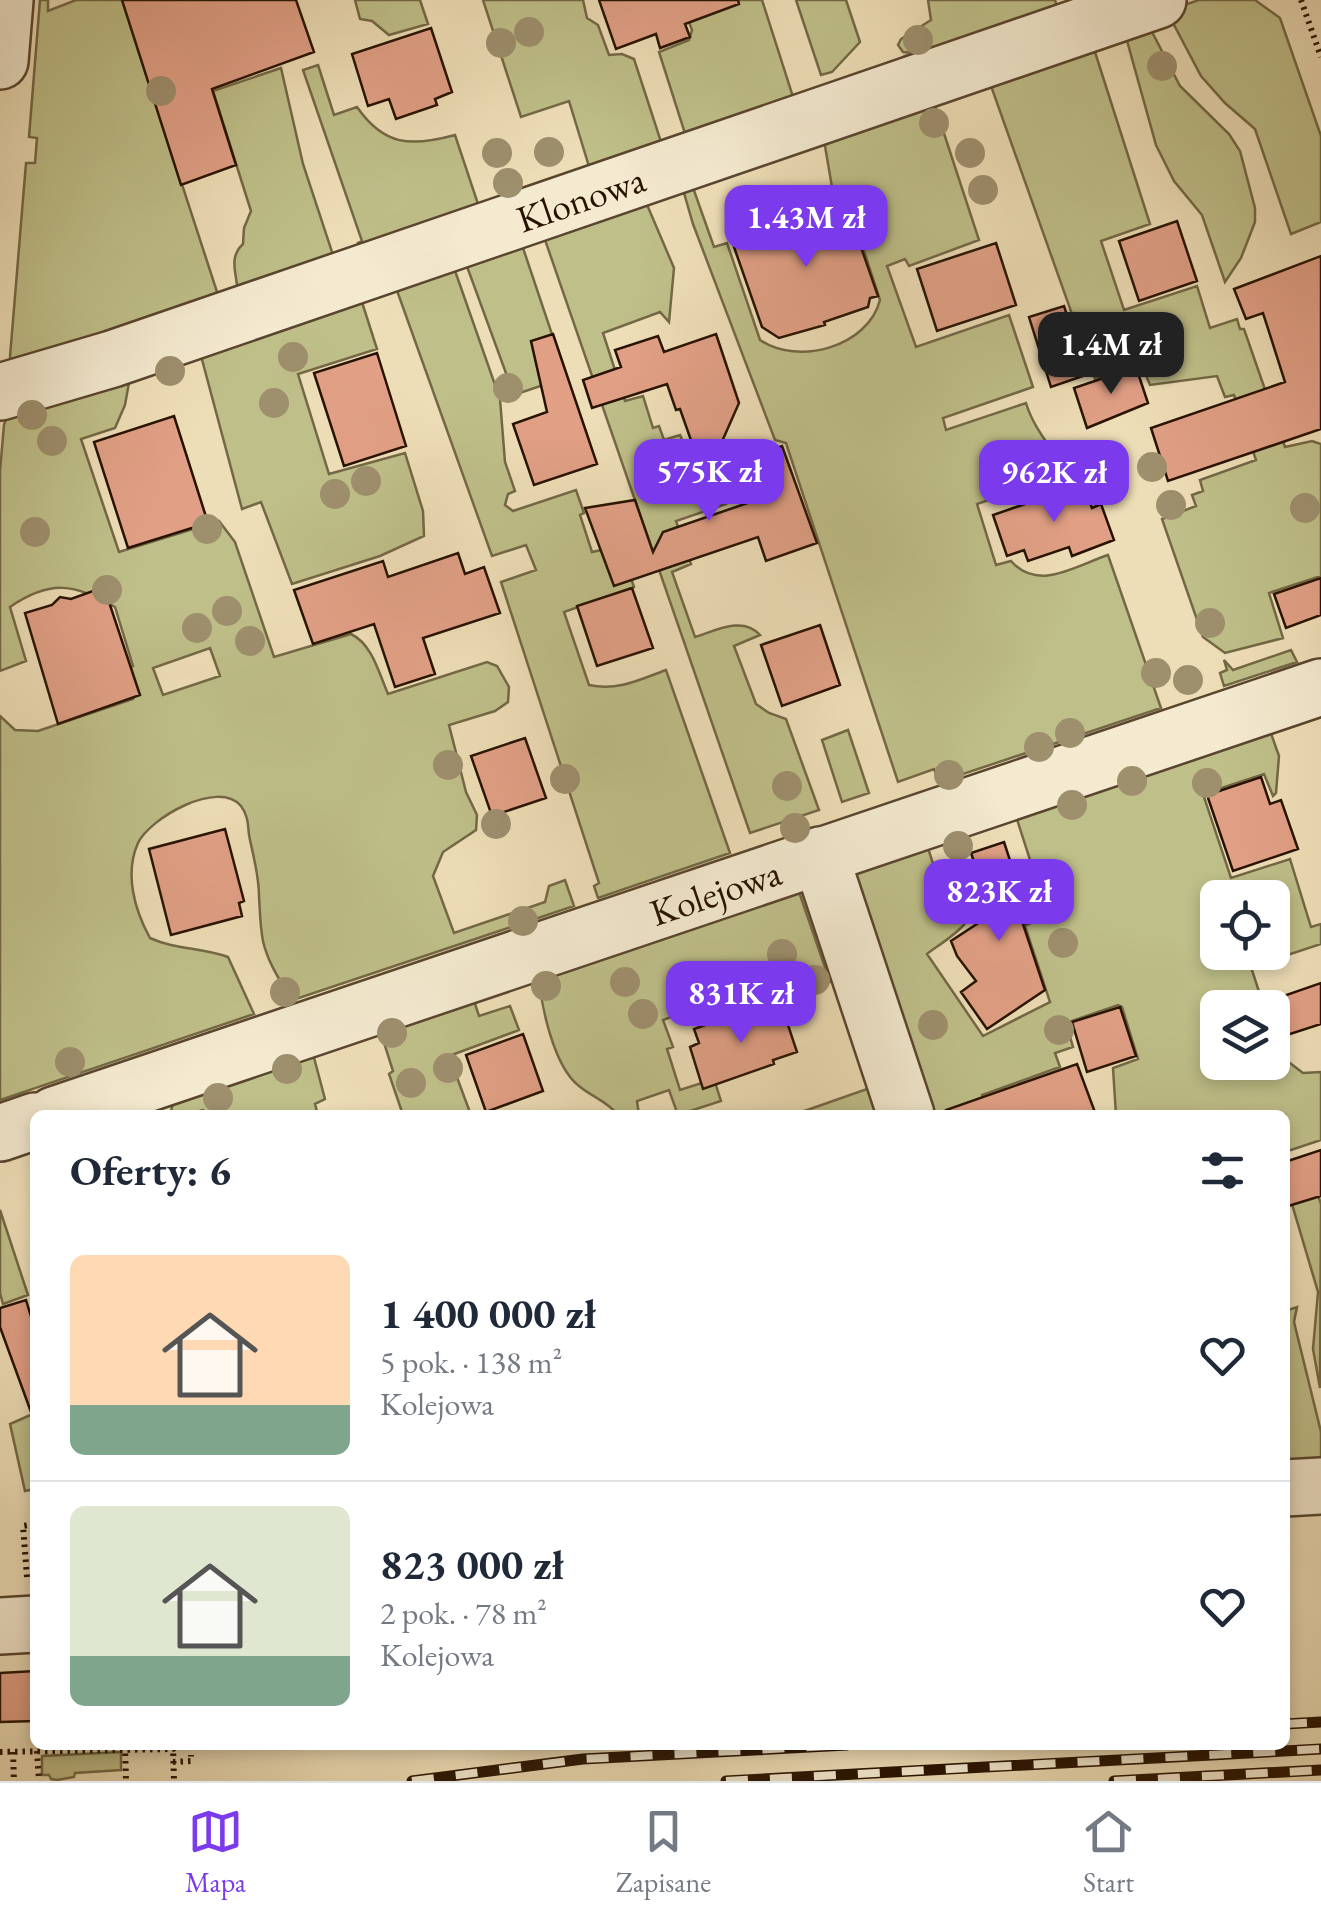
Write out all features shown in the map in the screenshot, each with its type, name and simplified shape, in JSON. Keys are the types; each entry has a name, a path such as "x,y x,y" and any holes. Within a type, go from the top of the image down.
{"street":[{"path":"0,61 5,0"},
{"name":"Klonowa","path":"0,392 112,359 1158,0"},
{"name":"Kolejowa","path":"86,1110 144,1101 820,856 1321,687"},
{"path":"820,856 904,1110"},
{"path":"0,1133 30,1123"},
{"path":"1290,1488 1321,1486"}],"path":[{"path":"1301,0 1321,58"},
{"path":"21,1614 22,1526 30,1525"},
{"path":"0,1752 37,1750 38,1781"},
{"path":"125,1750 126,1781"},
{"path":"174,1781 176,1750"},
{"path":"13,1752 14,1781"},
{"path":"174,1762 192,1761 191,1755"}],"green space":[{"path":"40,0 48,0 48,11 76,0 122,0 218,295 14,363 10,357 26,163 35,163 37,138 29,137"},
{"path":"355,0 420,0 428,24 389,35 372,21 360,19"},
{"path":"483,0 583,0 587,18 598,25 609,55 622,54 634,59 665,154 591,173 569,101 521,117"},
{"path":"681,0 762,0 795,103 689,146 659,52 689,40 692,30"},
{"path":"796,0 846,0 860,42 832,72 821,75"},
{"path":"928,0 1055,0 1057,7 905,66 903,57 912,53 903,52 898,45 931,20"},
{"path":"1199,0 1255,0 1280,18 1321,136 1321,222 1291,234 1255,129 1201,76 1172,21 1175,8"},
{"path":"1150,28 1180,86 1229,134 1240,151 1255,222 1241,258 1225,282 1202,215 1174,181 1156,145 1126,37"},
{"path":"1094,49 1150,224 1101,241 1124,310 1197,286 1210,328 1237,319 1240,329 1244,329 1285,447 1312,441 1321,444 1321,576 1269,593 1283,638 1225,653 1203,637 1162,519 1196,506 1192,495 1203,491 1200,480 1256,460 1234,395 1225,397 1217,376 1150,385 1141,363 1095,379 990,83"},
{"path":"318,65 334,115 357,107 378,130 412,142 455,135 480,210 361,252 358,243 362,241 303,70"},
{"path":"281,68 303,164 335,261 247,293 237,285 234,263 251,211 213,91"},
{"path":"934,103 979,240 909,266 905,259 887,266 916,347 1009,315 1033,387 943,418 946,430 1026,403 1066,473 977,504 996,565 1011,561 1033,575 1045,576 1108,555 1161,708 939,782 934,769 898,782 786,443 775,440 682,186 691,182 714,247 727,243 760,340 793,351 830,347 862,330 880,300 847,199 832,187 824,140"},
{"path":"645,200 674,268 669,322 660,312 603,333 625,401 643,396 653,428 659,426 664,440 680,435 694,466 715,471 726,504 676,521 691,564 672,572 695,637 738,625 760,635 734,646 756,704 786,719 819,810 750,833 543,234"},
{"path":"521,242 560,358 561,379 514,395 465,261"},
{"path":"453,265 500,399 505,462 515,491 508,494 505,505 513,511 576,490 592,552 620,546 634,587 564,612 589,685 619,686 666,670 730,853 598,898 594,886 599,883 501,582 536,570 526,545 492,556 395,285"},
{"path":"361,299 377,349 298,374 329,474 405,453 423,511 424,536 380,556 292,584 261,502 242,509 200,352"},
{"path":"130,377 125,405 115,428 81,439 119,552 219,521 235,542 274,657 351,634 370,652 388,694 487,662 497,666 509,687 508,702 495,711 449,725 466,792 477,815 476,830 443,852 433,876 454,933 545,902 549,886 565,880 574,906 281,1004 278,993 285,989 263,941 258,880 245,813 230,799 201,799 170,813 138,843 132,867 136,904 150,938 228,957 254,1014 0,1100 0,716 15,730 38,731 133,699 123,670 133,666 115,607 75,590 38,592 10,607 26,661 0,671 0,471 4,425 11,403","holes":["210,648 220,676 163,695 153,668"]},
{"path":"1291,650 1297,662 1224,686 1220,673 1227,670 1224,660 1233,670"},
{"path":"1268,725 1279,756 1276,793 1273,796 1264,774 1203,794 1231,878 1290,859 1311,927 1321,924 1321,944 1290,954 1290,880 1200,880 1200,970 1252,970 1258,990 1200,990 1200,1080 1290,1080 1290,1063 1303,1073 1321,1072 1321,1140 1290,1150 1290,1110 1116,1110 1113,1068 1138,1059 1122,1007 1118,1005 1066,1023 1073,1047 1055,1053 1060,1067 982,1095 986,1110 919,1110 848,876 925,840 938,877 964,896 971,912 960,929 927,954 983,1036 1050,1002 1025,926 1031,923 1015,873 1032,866 1014,810"},
{"path":"848,730 869,793 842,802 822,740"},
{"path":"797,886 830,982 779,997 760,988 748,988 663,1020 673,1047 667,1049 680,1090 714,1079 721,1101 693,1110 676,1110 669,1090 637,1101 638,1110 613,1110 579,1086 562,1064 550,1034 538,973"},
{"path":"472,995 479,1016 510,1006 519,1030 449,1056 469,1110 401,1110 379,1027"},
{"path":"312,1050 325,1099 315,1104 317,1110 171,1110 174,1099"},
{"path":"881,1084 889,1110 807,1110"},
{"path":"1315,1186 1321,1204 1320,1388 1313,1349 1318,1292 1290,1194"},
{"path":"0,1210 28,1295 3,1304 0,1293"},
{"path":"1297,1307 1294,1322 1321,1432 1321,1470 1290,1472 1290,1309"},
{"path":"30,1415 30,1490 25,1491 10,1424"},
{"path":"121,1752 121,1770 75,1773 74,1777 57,1780 42,1775 42,1756"}],"building":[{"path":"122,0 296,0 314,52 212,89 236,165 181,185"},
{"path":"599,0 738,0 739,4 685,24 690,37 660,48 656,34 616,49"},
{"path":"431,28 452,92 435,99 437,105 396,119 389,99 368,106 352,54"},
{"path":"815,204 834,212 847,207 878,296 870,298 868,307 779,338 762,327 734,247 750,241 756,225"},
{"path":"1177,221 1197,281 1139,301 1119,241"},
{"path":"996,243 1016,305 937,331 917,269"},
{"path":"1321,256 1321,429 1168,481 1151,428 1285,382 1263,313 1246,319 1234,289"},
{"path":"1064,306 1086,375 1051,387 1029,317"},
{"path":"553,334 597,464 534,485 513,424 547,412 531,341"},
{"path":"716,334 739,403 705,480 667,384 592,408 583,380 621,367 615,350 658,336 664,352"},
{"path":"377,353 406,446 344,466 314,373"},
{"path":"1136,367 1148,403 1087,428 1074,388"},
{"path":"174,416 208,523 128,548 94,442"},
{"path":"782,446 817,543 766,561 758,537 614,586 585,508 635,500 653,552 663,532 768,496 713,469"},
{"path":"1083,484 1092,508 1101,504 1114,540 1072,556 1069,547 1028,561 1024,550 1007,556 993,515"},
{"path":"458,553 465,574 484,567 500,613 423,638 435,674 395,687 374,624 313,644 294,590 383,561 388,577"},
{"path":"1321,578 1321,615 1286,628 1274,594"},
{"path":"104,587 140,695 58,724 25,613 52,605 60,597 71,599"},
{"path":"632,588 653,648 597,666 577,606"},
{"path":"820,625 840,685 782,706 761,645"},
{"path":"525,738 546,798 492,816 471,756"},
{"path":"1261,777 1270,804 1281,800 1298,849 1233,871 1207,795"},
{"path":"225,829 244,901 239,903 242,916 171,935 149,849"},
{"path":"1004,842 1030,922 1023,924 1045,990 987,1029 961,992 976,981 951,941 992,914 971,853"},
{"path":"1321,983 1321,1024 1290,1034 1290,994"},
{"path":"756,1007 760,1018 783,1010 797,1052 703,1089 690,1047 699,1043 694,1029"},
{"path":"1120,1007 1136,1056 1087,1072 1072,1022"},
{"path":"523,1034 543,1091 485,1110 466,1055"},
{"path":"1077,1064 1094,1110 946,1110"},
{"path":"1321,1150 1321,1196 1290,1205 1290,1160"},
{"path":"26,1300 30,1313 30,1409 0,1327 0,1308"},
{"path":"30,1671 30,1721 0,1722 0,1673"}],"railway":[{"path":"1290,1724 1321,1722"},
{"path":"726,1781 1321,1749"},
{"path":"412,1781 583,1759 753,1750"},
{"path":"1114,1781 1321,1770"}]}
